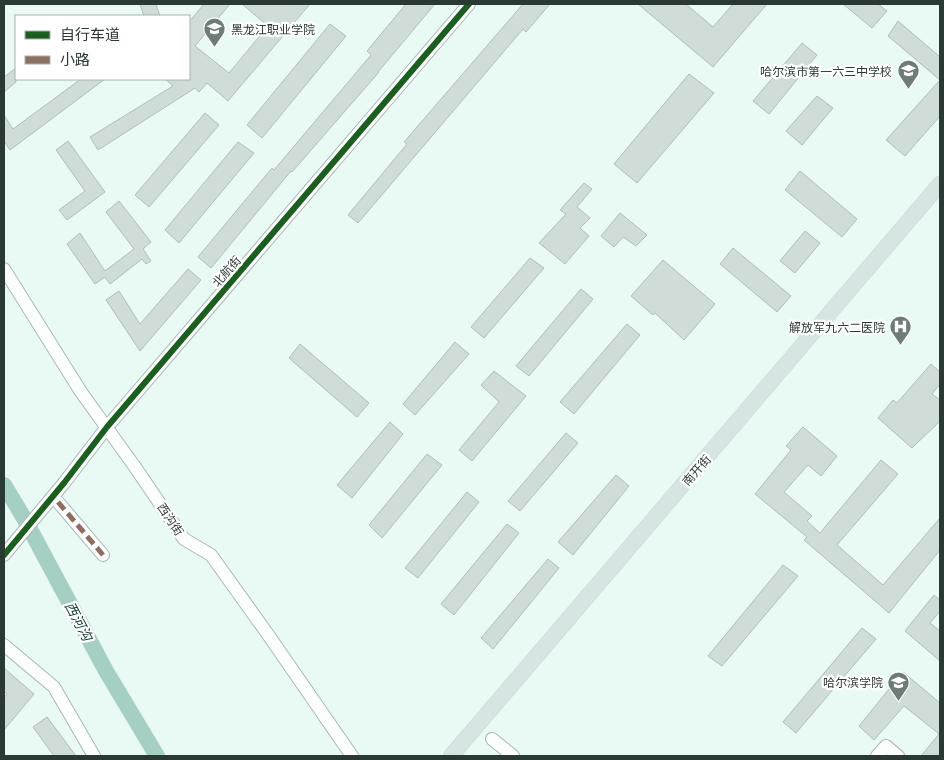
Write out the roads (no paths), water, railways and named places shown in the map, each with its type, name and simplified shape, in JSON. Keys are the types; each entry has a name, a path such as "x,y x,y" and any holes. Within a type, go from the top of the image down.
{"main road":[{"name":"南开街","path":"451,756 940,184"}],"street":[{"name":"北航街","path":"4,555 64,483 107,427 469,4"},
{"name":"西沟街","path":"4,269 81,392 184,539 211,555 270,636 352,756"},
{"path":"58,502 103,555"},
{"path":"4,645 54,687 94,756"},
{"path":"492,739 513,756"},
{"path":"877,756 886,746 898,756"}],"waterway":[{"name":"西河沟","path":"4,485 24,518 106,671 157,756"}],"place":[{"name":"黑龙江职业学院","path":"215,48"},
{"name":"哈尔滨市第一六三中学校","path":"908,90"},
{"name":"解放军九六二医院","path":"901,346"},
{"name":"哈尔滨学院","path":"899,701"}]}
